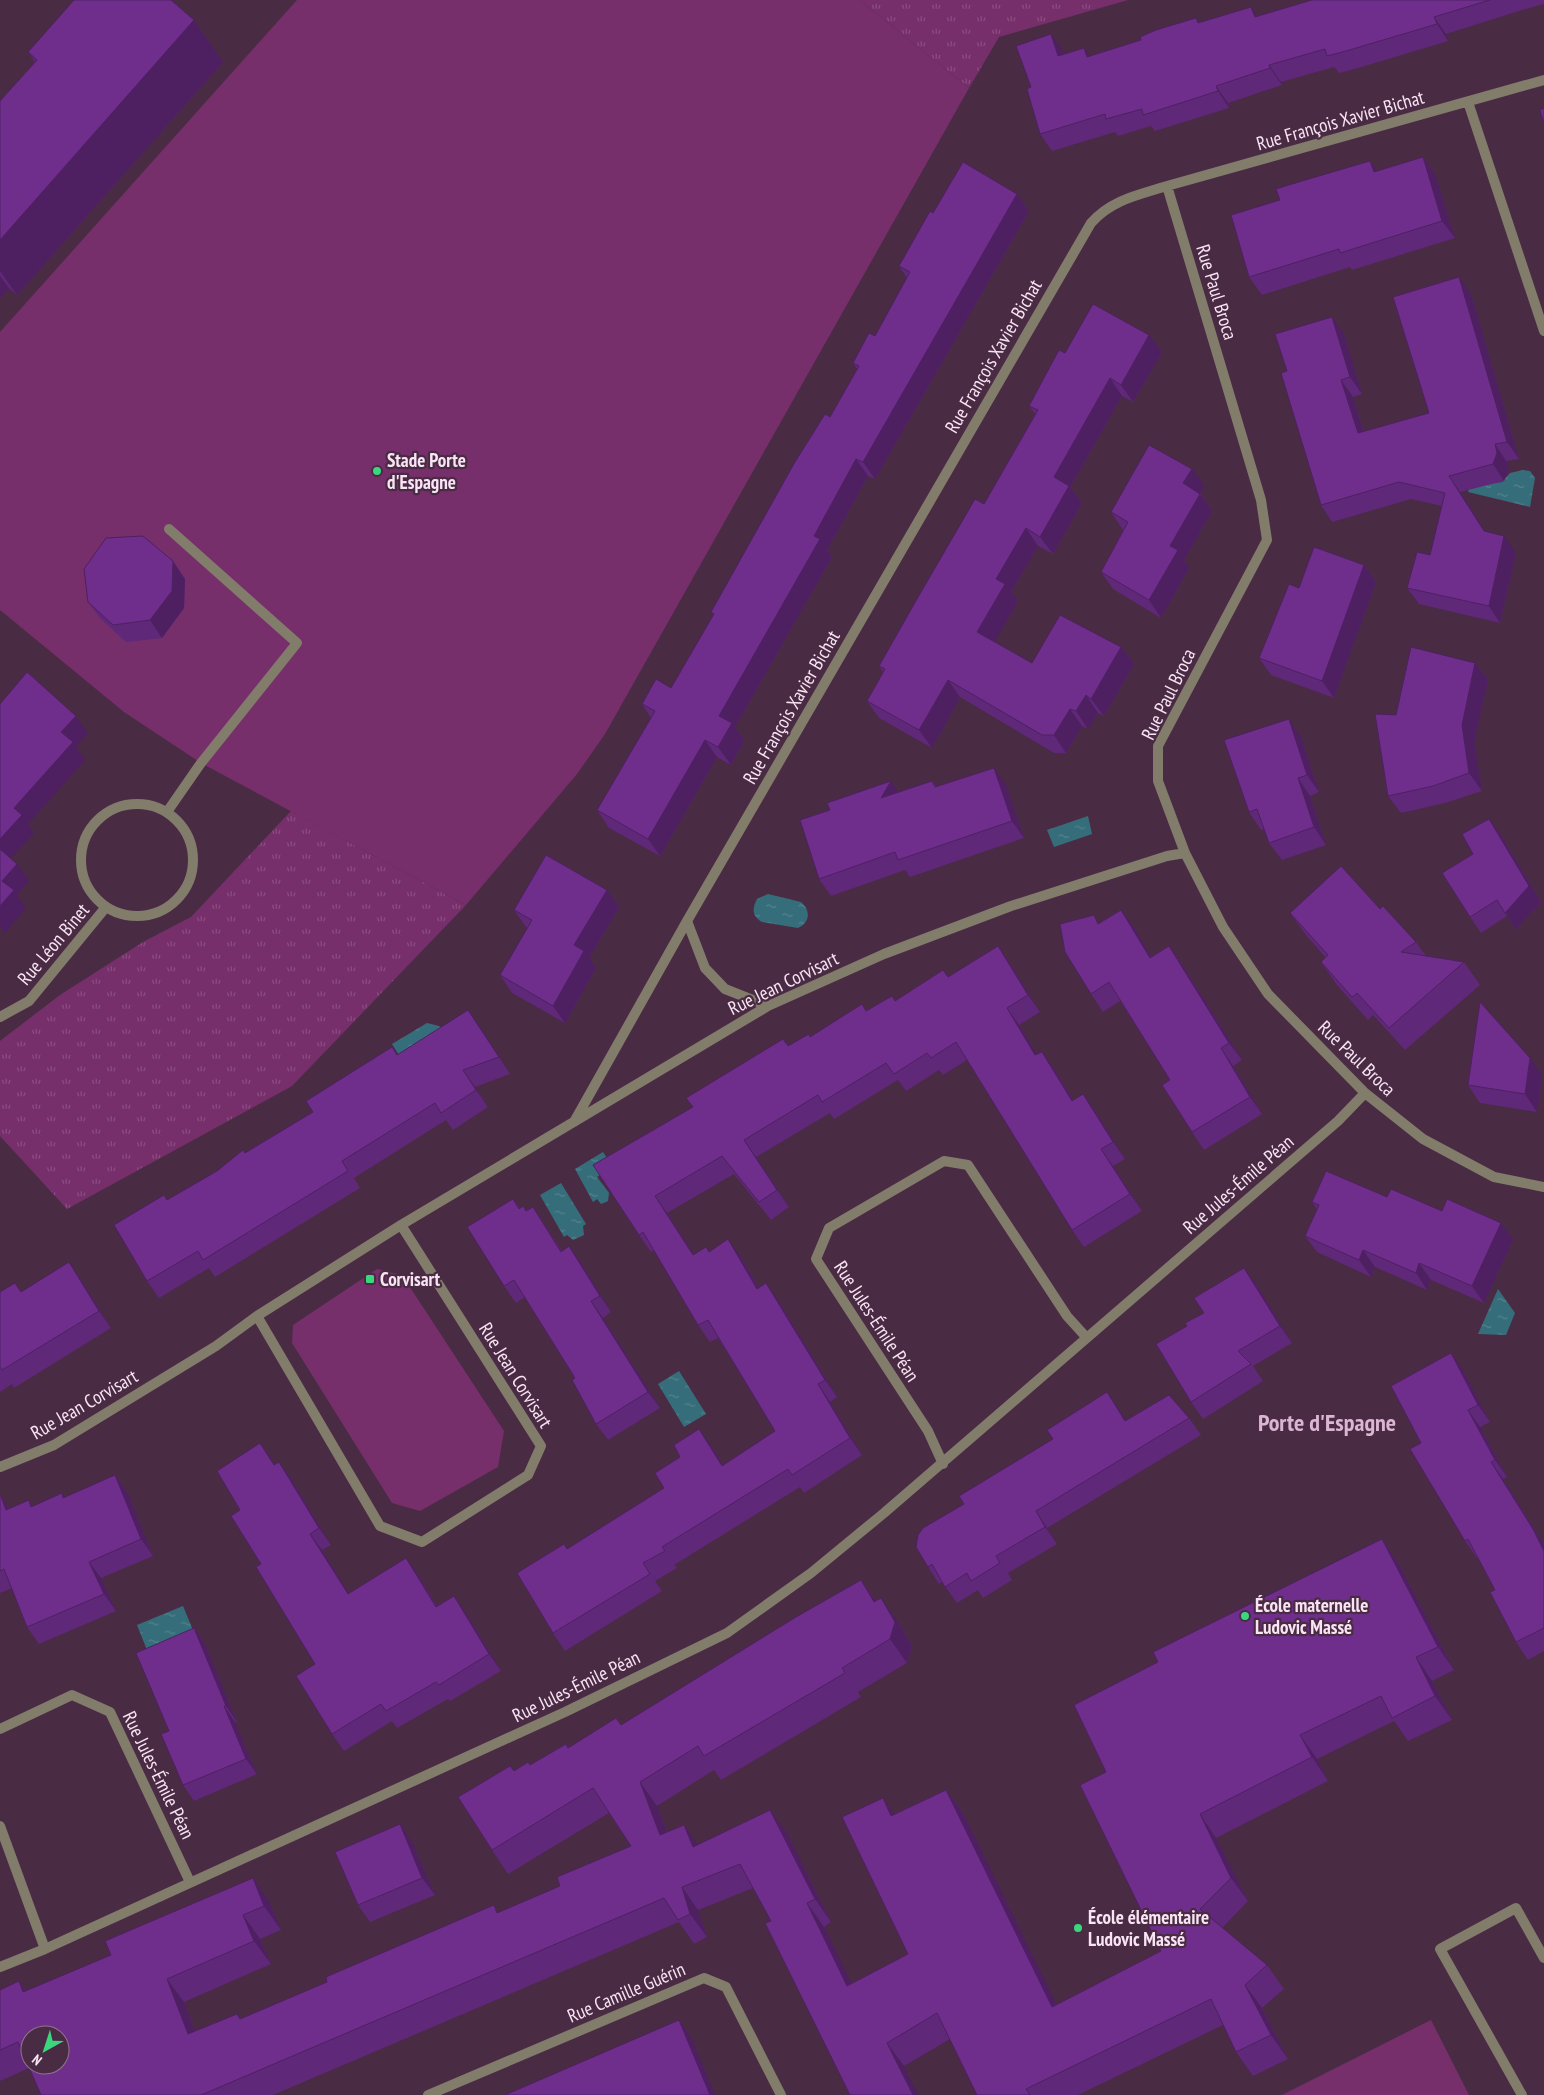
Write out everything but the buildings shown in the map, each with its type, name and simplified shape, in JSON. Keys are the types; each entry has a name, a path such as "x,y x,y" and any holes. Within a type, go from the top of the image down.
{"street":[{"name":"Rue François Xavier Bichat","path":"574,1122 687,921 1091,223 1102,210 1123,199 1167,186 1544,80"},
{"path":"1468,102 1544,331"},
{"name":"Rue Paul Broca","path":"1167,186 1261,500 1267,540 1158,746 1158,781 1185,853 1222,927 1268,994 1365,1093 1423,1140 1494,1177 1544,1187"},
{"path":"167,812 201,763 297,643 170,529"},
{"name":"Rue Léon Binet","path":"129,804 149,805 167,812 180,824 189,839 193,857 192,874 185,890 173,904 158,913 140,916 123,915 106,907 92,895 83,877 80,857 84,838 95,822 110,810 129,804"},
{"name":"Rue Jean Corvisart","path":"0,1467 54,1445 216,1346 257,1316 401,1226 768,1006 884,954 1011,906 1167,856 1185,853"},
{"name":"Rue Léon Binet","path":"0,1017 29,1000 106,907"},
{"path":"687,921 705,968 725,989 768,1006"},
{"name":"Rue Jules-Émile Péan","path":"0,1967 45,1949 556,1716 727,1633 811,1573 942,1464 1086,1337 1338,1121 1365,1093"},
{"name":"Rue Jules-Émile Péan","path":"942,1464 928,1431 816,1259 829,1228 944,1161 968,1165 1067,1316 1086,1337"},
{"name":"Rue Jean Corvisart","path":"257,1316 380,1526 422,1542 452,1524 528,1475 540,1446 401,1226"},
{"name":"Rue Jules-Émile Péan","path":"0,1729 72,1695 110,1712 190,1882"},
{"path":"0,1826 45,1949"},
{"path":"1522,2095 1440,1949 1516,1908 1544,1958"},
{"name":"Rue Camille Guérin","path":"428,2095 704,1978 726,1987 781,2095"}],"green space":[{"name":"Stade Porte d'Espagne","path":"297,0 860,0 969,88 605,734 577,774 466,905 201,763 124,712 0,610 0,332"},
{"path":"860,0 1128,0 999,37 969,88"},
{"path":"291,811 466,905 292,1086 67,1209 0,1136 0,1041 60,995 143,942 191,917"},
{"path":"377,1269 402,1275 504,1431 498,1467 420,1511 392,1503 292,1343 293,1325"},
{"path":"1431,2020 1469,2095 1282,2095"}],"water":[{"path":"1523,470 1530,471 1535,478 1530,507 1468,492 1470,486 1502,482 1510,473"},
{"path":"1088,816 1092,834 1054,847 1047,830"},
{"path":"768,894 801,902 808,912 805,923 798,928 759,920 754,912 755,903 757,899"},
{"path":"427,1023 443,1029 406,1066 392,1044"},
{"path":"603,1152 612,1166 597,1177 609,1193 608,1201 601,1204 597,1199 593,1202 575,1169"},
{"path":"561,1183 586,1224 583,1226 584,1235 573,1240 567,1235 564,1237 540,1195"},
{"path":"1498,1289 1515,1313 1506,1335 1478,1334"},
{"path":"679,1371 706,1414 684,1427 658,1384"},
{"path":"183,1606 195,1635 147,1650 137,1625"}],"place":[{"name":"Stade Porte d'Espagne","path":"377,471"},
{"name":"Corvisart","path":"370,1279"},
{"name":"École maternelle Ludovic Massé","path":"1245,1616"},
{"name":"École élémentaire Ludovic Massé","path":"1078,1928"}],"district":[{"name":"Porte d'Espagne","path":"1327,1422"}]}
